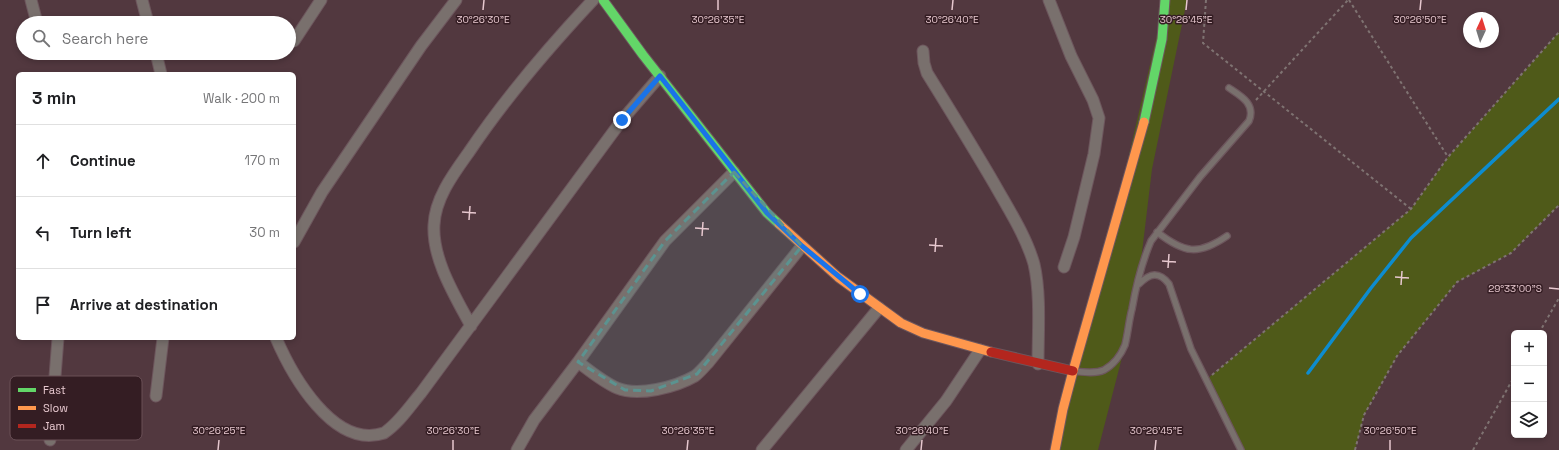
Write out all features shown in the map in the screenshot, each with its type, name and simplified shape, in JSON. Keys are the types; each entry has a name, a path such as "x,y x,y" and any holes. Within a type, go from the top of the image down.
{"street":[{"path":"31,0 35,16"},
{"path":"142,0 146,16"},
{"path":"296,39 321,0"},
{"path":"296,238 322,192 417,53 456,0"},
{"path":"471,326 447,279 434,239 435,215 439,199 504,101 593,0"},
{"path":"603,0 660,76 767,213 802,246 879,308 901,323 923,333 980,350 1073,371"},
{"path":"1048,0 1071,56 1093,100 1099,118 1092,162 1074,238 1064,267"},
{"path":"1055,450 1073,371 1145,119 1162,39 1165,0"},
{"path":"923,51 927,73 1010,211 1028,246 1034,265 1037,285 1038,364"},
{"path":"158,60 161,72"},
{"path":"277,340 314,410 332,429 355,443 384,434 392,427 421,393 622,120 660,76"},
{"path":"517,450 534,420 578,362 665,241 734,172"},
{"path":"578,362 616,388 625,390 651,391 688,380 697,374 708,363 802,246"},
{"path":"762,450 879,308"},
{"path":"55,376 58,340"},
{"path":"156,396 163,340"},
{"path":"906,450 946,400 980,350"}],"lane":[{"path":"1073,371 1089,373 1102,371 1111,366 1125,346 1132,308 1147,251 1157,232 1200,177 1249,121 1252,115 1250,105 1229,88"},
{"path":"1157,232 1180,248 1197,250 1212,246 1226,236"},
{"path":"1138,286 1152,275 1158,275 1164,278 1169,284 1192,349 1241,450"}],"path":[{"path":"1206,0 1203,43 1411,209"},
{"path":"1250,105 1264,92 1348,0 1448,157"},
{"path":"1207,379 1411,209 1448,157 1559,32"},
{"path":"1355,450 1364,415 1397,356 1457,282 1511,253 1559,205"},
{"path":"1540,330 1559,298"},
{"path":"1473,450 1511,382"}],"highlighted area":[{"path":"734,172 802,246 697,374 651,391 625,390 578,362 665,241"}],"green space":[{"path":"1165,0 1187,0 1152,169 1138,286 1125,346 1098,450 1055,450 1108,245"},
{"path":"1559,32 1559,205 1511,253 1457,282 1397,356 1364,415 1355,450 1241,450 1207,379 1411,209 1448,157"}],"waterway":[{"path":"1308,373 1371,288 1411,238 1559,99"}],"traffic: fast":[{"path":"603,0 643,55 767,213 779,224"},
{"path":"1144,122 1162,39 1165,0"}],"traffic: slow":[{"path":"1055,450 1063,409 1073,371 1144,122"},
{"path":"779,224 838,277 901,323 923,333 991,352"}],"traffic: jam":[{"path":"991,352 1073,371"}],"route":[{"path":"622,120 660,76 767,213 802,246 860,294"}]}
